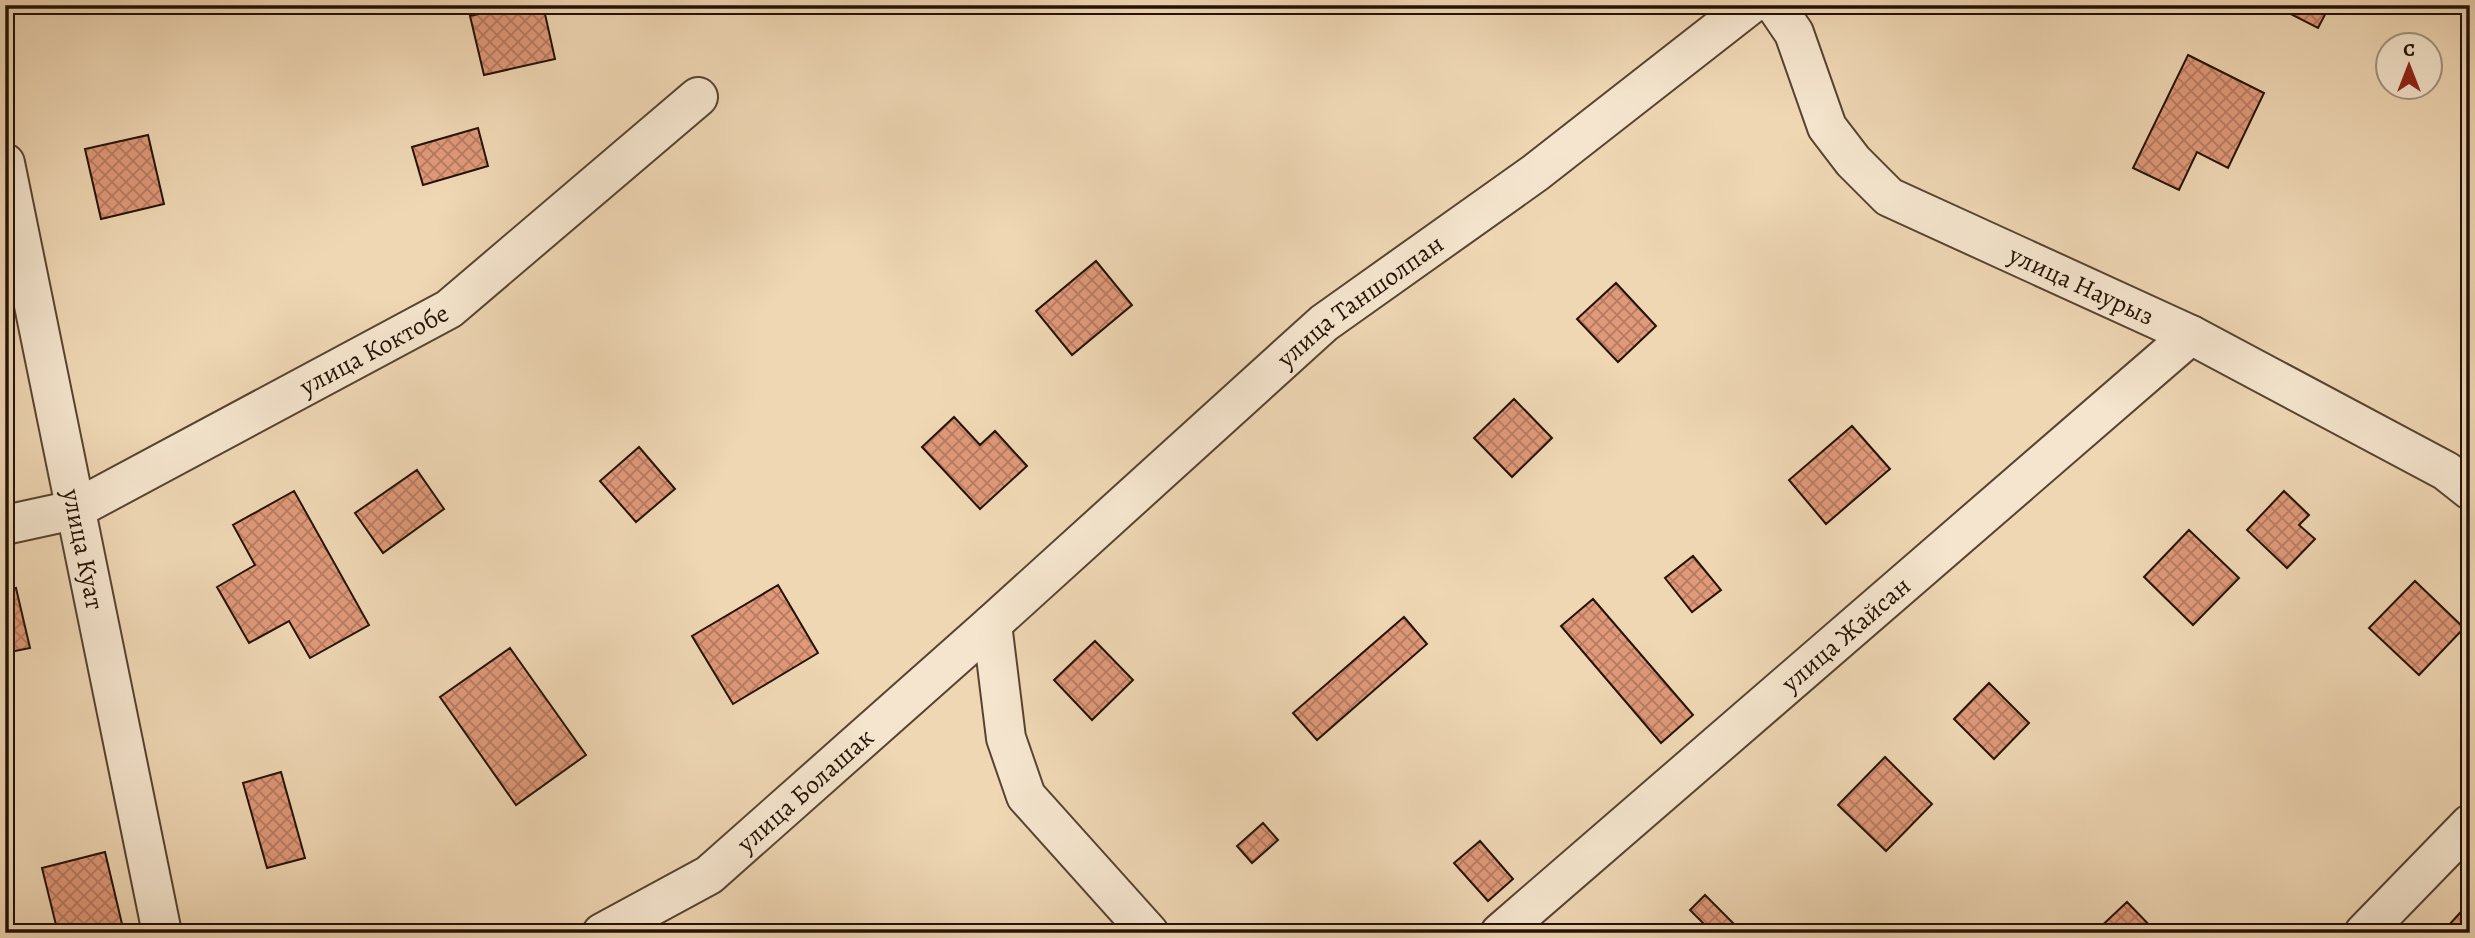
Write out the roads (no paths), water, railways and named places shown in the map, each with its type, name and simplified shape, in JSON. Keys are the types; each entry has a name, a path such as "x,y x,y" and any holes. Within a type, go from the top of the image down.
{"street":[{"name":"улица Таншолпан","path":"992,624 1324,323 1535,173 1751,5"},
{"name":"улица Наурыз","path":"1775,5 1794,33 1827,127 1853,161 1889,197 2191,335 2446,471 2470,491"},
{"name":"улица Коктобе","path":"5,525 74,510 449,309 698,97"},
{"name":"улица Куат","path":"5,163 162,933"},
{"name":"улица Жайсан","path":"1500,933 2191,335"},
{"name":"улица Болашак","path":"602,933 709,874 992,624"},
{"path":"992,624 1006,738 1026,796 1149,933"},
{"path":"2364,933 2470,824"}]}
